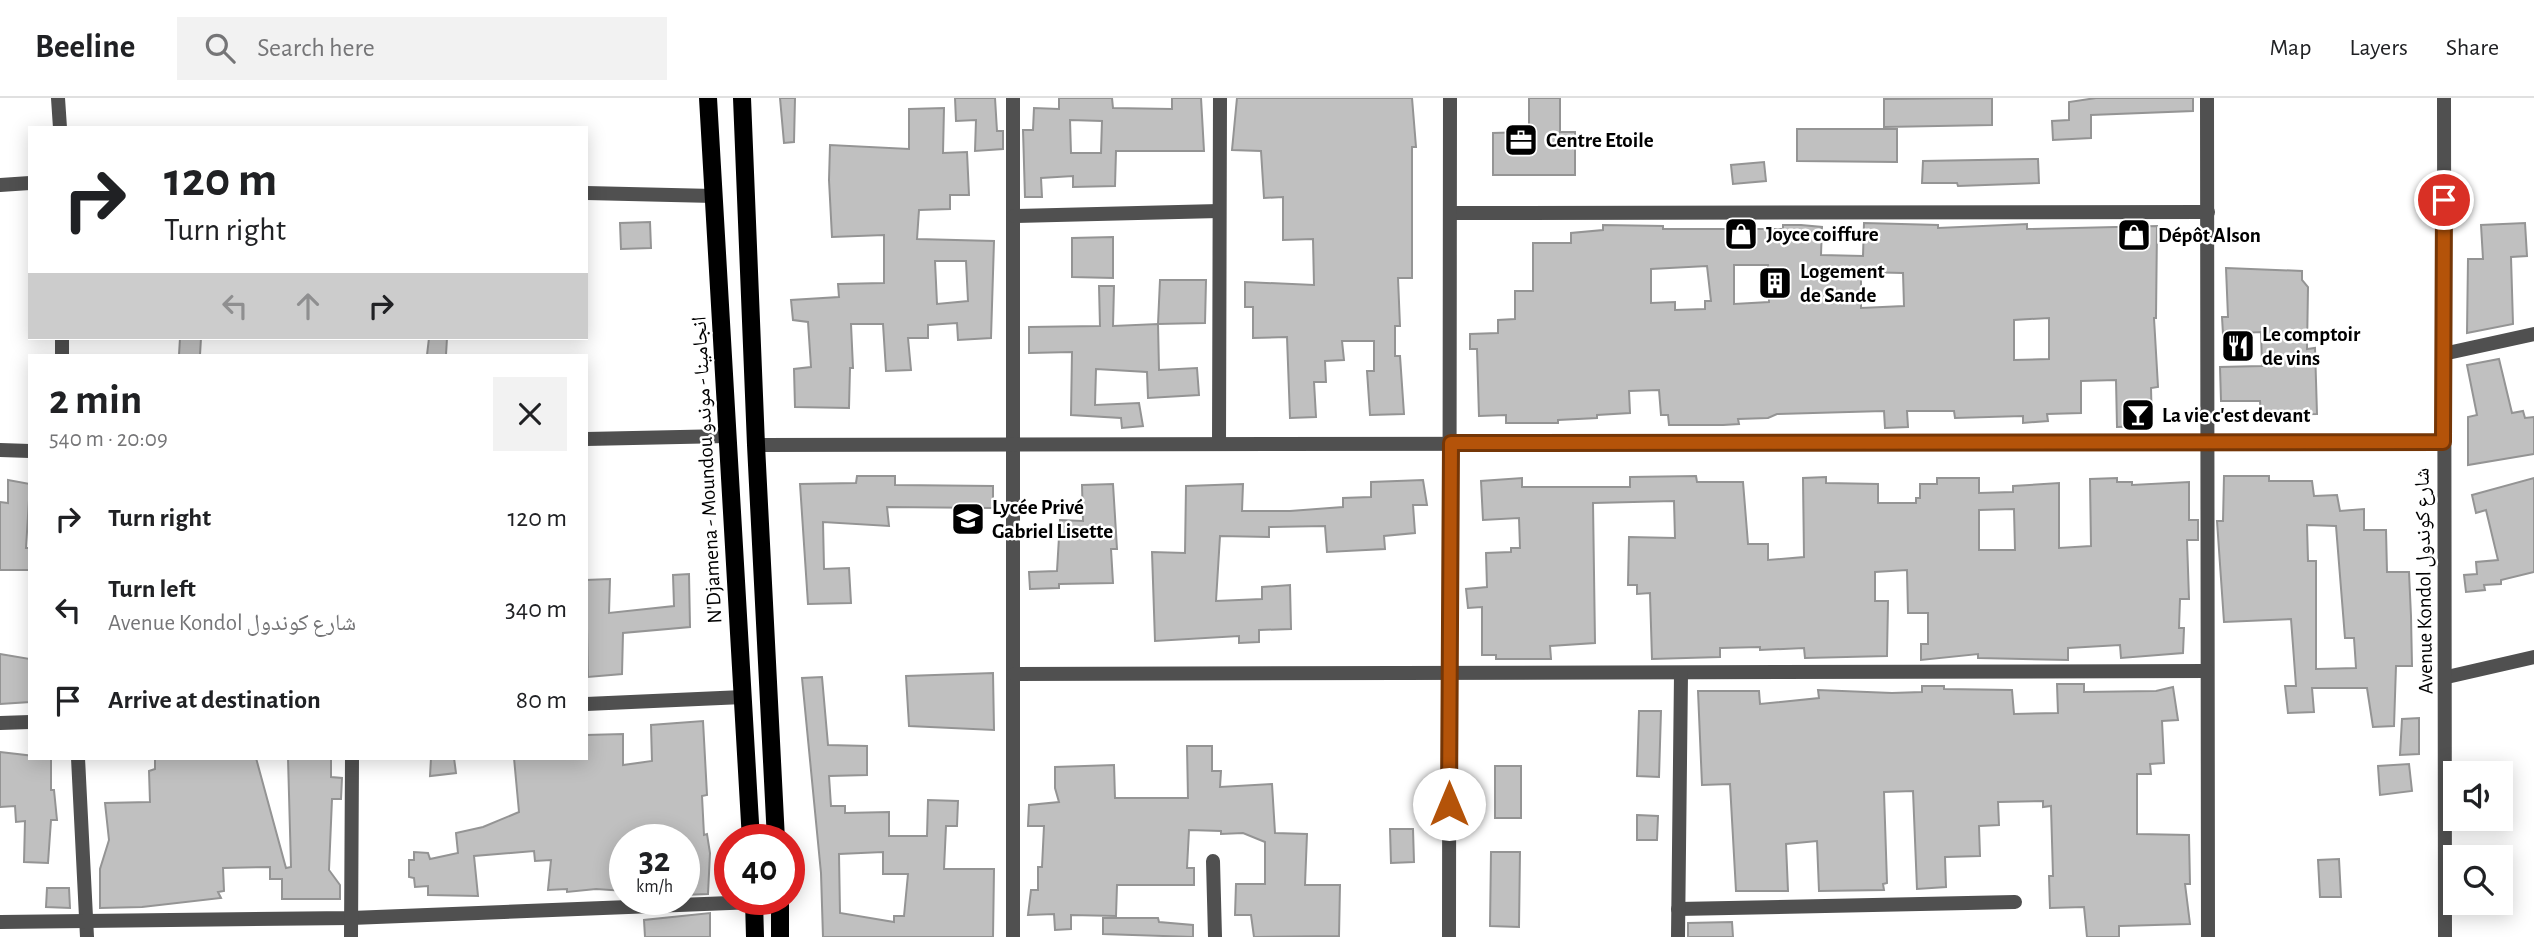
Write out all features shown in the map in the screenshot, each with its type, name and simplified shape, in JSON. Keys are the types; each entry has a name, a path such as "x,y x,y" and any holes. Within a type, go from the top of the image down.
{"main road":[{"name":"N'Djamena - Moundou انجامينا - موندو","path":"708,98 750,824"},
{"path":"742,98 775,824"},
{"path":"755,915 755,937"},
{"path":"780,915 780,937"}],"street":[{"path":"58,98 60,126"},
{"path":"1013,98 1013,937"},
{"path":"1219,443 1220,98"},
{"path":"1449,937 1450,98"},
{"path":"2207,98 2208,937"},
{"name":"Avenue Kondol شارع كوندول","path":"2444,98 2443,442 2447,677 2445,937"},
{"path":"0,185 28,183"},
{"path":"588,193 714,196"},
{"path":"1014,216 1219,211"},
{"path":"1451,213 2207,212"},
{"path":"2443,354 2534,334"},
{"path":"588,439 727,436"},
{"path":"756,444 2443,442"},
{"path":"0,450 28,451"},
{"path":"2447,677 2534,657"},
{"path":"1014,674 2207,671"},
{"path":"1678,937 1681,674"},
{"path":"588,704 743,697"},
{"path":"0,723 28,722"},
{"path":"78,760 87,937"},
{"path":"351,937 352,760"},
{"path":"1213,861 1215,937"},
{"path":"1678,909 2015,902"},
{"path":"0,922 351,918 714,903"}],"building":[{"path":"780,98 795,98 794,142 784,143"},
{"path":"955,98 995,98 997,131 1003,131 1003,149 975,151 976,120 956,121"},
{"path":"1059,98 1112,98 1113,108 1172,109 1172,98 1201,98 1204,151 1116,151 1115,186 1073,187 1073,176 1041,178 1042,197 1025,197 1023,130 1033,130 1034,108 1059,109","holes":["1070,120 1102,121 1101,153 1071,153"]},
{"path":"1237,98 1412,98 1416,147 1412,147 1412,278 1398,278 1400,326 1395,326 1395,356 1400,356 1404,414 1370,415 1367,371 1374,371 1374,341 1342,341 1344,360 1325,361 1326,382 1314,382 1316,417 1290,418 1287,337 1253,338 1253,307 1245,307 1245,282 1314,285 1313,239 1283,240 1283,197 1264,198 1261,151 1232,150"},
{"path":"1529,98 1560,98 1560,132 1575,132 1575,175 1493,175 1493,133 1529,132"},
{"path":"1992,98 1992,125 1884,127 1884,99"},
{"path":"2096,98 2193,98 2193,111 2091,115 2091,138 2053,140 2052,121 2069,120 2069,102"},
{"path":"944,108 943,153 967,152 969,195 950,195 950,209 919,210 917,239 994,241 991,338 958,340 957,323 928,325 928,338 908,338 911,370 886,371 883,324 851,324 853,368 850,368 849,408 795,407 794,369 811,367 808,322 793,320 791,300 839,297 838,284 884,283 884,235 832,237 830,145 909,149 909,109","holes":["935,261 966,261 968,301 937,304"]},
{"path":"1797,129 1897,129 1897,162 1797,161"},
{"path":"2038,159 2039,183 1958,186 1957,183 1922,183 1923,161"},
{"path":"1764,162 1766,181 1733,184 1731,165"},
{"path":"650,222 651,248 621,249 620,223"},
{"path":"1864,223 1938,225 1938,228 2027,224 2027,229 2157,226 2154,318 2158,387 2151,388 2152,426 2117,427 2116,380 2081,381 2081,413 2047,414 2048,421 2023,423 2023,416 1955,418 1954,411 1907,411 1908,427 1885,428 1884,411 1777,414 1768,418 1738,419 1739,424 1669,425 1668,415 1661,415 1659,390 1629,391 1630,413 1597,415 1597,418 1558,420 1558,423 1506,423 1506,415 1479,416 1477,349 1470,349 1470,334 1498,333 1498,320 1515,319 1515,291 1533,291 1533,243 1571,243 1571,233 1603,230 1603,225 1663,226 1663,229 1783,229 1783,225 1801,225 1822,227 1821,255 1863,256","holes":["1734,265 1768,265 1769,302 1734,304","1707,266 1711,301 1705,301 1705,309 1675,310 1675,302 1651,303 1651,269","1861,272 1903,273 1904,306 1861,308","2049,318 2049,359 2014,360 2014,320"]},
{"path":"2525,223 2527,256 2511,257 2513,324 2467,333 2468,259 2483,259 2481,225"},
{"path":"1113,237 1113,278 1072,277 1072,238"},
{"path":"2226,268 2302,271 2302,280 2308,287 2307,349 2315,348 2317,414 2261,415 2260,401 2221,401 2220,367 2262,366 2261,332 2223,334 2222,317 2228,317"},
{"path":"1160,280 1206,280 1205,323 1158,324"},
{"path":"1099,286 1114,286 1113,326 1158,324 1159,370 1197,368 1199,395 1148,398 1147,372 1096,369 1095,405 1139,403 1143,426 1122,428 1121,418 1071,415 1072,352 1029,353 1029,327 1100,326"},
{"path":"180,340 201,340 200,354 179,354"},
{"path":"429,340 447,340 446,354 427,354"},
{"path":"2499,359 2512,413 2523,411 2525,418 2534,417 2534,454 2468,465 2468,417 2477,415 2467,365"},
{"path":"857,476 895,476 895,485 993,486 993,508 887,507 889,526 823,522 824,569 849,568 851,603 808,604 800,484 856,483"},
{"path":"1696,476 1697,482 1743,482 1748,544 1768,544 1768,560 1804,557 1803,478 1826,477 1826,483 1878,484 1878,503 1916,503 1916,498 1920,498 1920,484 1937,484 1937,478 1979,478 1979,493 2013,492 2013,486 2059,483 2059,548 2091,546 2090,479 2117,478 2117,482 2132,482 2132,485 2189,482 2189,520 2198,520 2198,540 2187,540 2189,599 2180,599 2179,628 2184,628 2183,653 2121,658 2120,645 2068,648 2068,660 1978,658 1978,654 1921,660 1921,644 1928,644 1928,613 1908,613 1907,570 1875,572 1875,601 1888,601 1887,656 1805,658 1804,648 1760,650 1760,647 1720,648 1720,657 1652,659 1650,593 1637,594 1637,585 1628,585 1629,537 1675,538 1674,501 1593,503 1595,643 1550,646 1551,659 1496,659 1496,655 1482,655 1482,607 1468,608 1466,589 1487,587 1486,553 1511,552 1511,548 1520,548 1519,518 1483,520 1481,481 1522,478 1522,487 1630,487 1630,477","holes":["2014,509 2015,550 1979,550 1979,510"]},
{"path":"2224,476 2269,476 2269,481 2312,481 2314,496 2337,495 2340,511 2364,509 2364,530 2386,530 2387,572 2409,572 2411,616 2412,666 2396,666 2394,726 2373,727 2367,688 2312,688 2314,712 2288,713 2285,686 2296,686 2291,619 2224,622 2217,521 2223,521","holes":["2307,525 2336,526 2345,638 2354,638 2356,668 2316,669 2316,561 2308,561"]},
{"path":"2534,478 2534,572 2501,580 2501,584 2484,585 2485,590 2466,592 2464,575 2477,574 2476,562 2498,560 2486,510 2476,513 2472,495"},
{"path":"8,480 28,484 28,570 0,570 0,502 8,503"},
{"path":"1423,480 1427,505 1413,505 1415,533 1384,536 1385,549 1327,552 1325,526 1269,527 1269,537 1220,536 1216,601 1262,599 1262,587 1290,585 1291,629 1259,630 1259,642 1239,643 1239,636 1155,641 1152,552 1185,553 1186,486 1243,484 1242,511 1290,511 1343,507 1343,498 1371,497 1371,482"},
{"path":"1113,484 1117,549 1111,549 1113,583 1059,584 1059,588 1030,589 1029,572 1057,571 1060,520 1083,521 1082,485"},
{"path":"689,574 690,627 623,633 622,674 588,677 588,580 610,579 609,613 674,606 673,575"},
{"path":"0,654 28,659 28,702 0,704"},
{"path":"993,673 994,730 909,726 906,676"},
{"path":"822,677 828,745 867,746 867,775 829,776 831,806 845,806 845,813 889,812 889,836 927,836 928,800 958,801 957,826 946,826 944,869 994,869 993,937 823,937 821,873 802,678","holes":["883,852 883,874 908,874 904,916 894,916 894,922 840,913 839,854"]},
{"path":"2057,684 2084,684 2084,692 2156,691 2173,687 2178,720 2162,721 2164,763 2150,764 2151,774 2137,774 2137,834 2189,835 2190,884 2185,884 2190,924 2119,926 2119,937 2087,937 2084,907 2050,908 2049,876 2053,876 2051,806 2043,807 2043,801 1998,802 1999,825 1979,826 1980,856 1945,857 1946,887 1917,889 1913,791 1884,792 1887,883 1883,884 1884,890 1819,891 1817,841 1786,844 1788,891 1736,891 1730,784 1702,785 1698,691 1759,691 1760,704 1819,698 1818,690 1892,693 1922,692 1922,686 1944,686 1944,689 2012,690 2014,714 2058,713"},
{"path":"1639,711 1661,711 1659,777 1637,776"},
{"path":"2419,718 2419,754 2400,755 2402,719"},
{"path":"703,721 707,795 702,796 704,835 707,834 710,853 708,894 700,894 700,824 609,824 609,890 548,890 551,860 535,861 534,851 474,856 478,896 428,895 428,886 415,887 414,878 409,877 409,860 414,860 414,852 428,853 430,859 458,853 456,833 483,827 519,812 514,760 588,760 588,735 623,734 623,765 652,761 651,725"},
{"path":"1187,746 1212,746 1212,771 1221,771 1220,787 1272,784 1275,833 1307,834 1305,885 1340,885 1339,936 1254,937 1251,915 1235,915 1236,884 1265,884 1265,842 1243,833 1221,834 1221,831 1189,830 1187,868 1194,868 1194,885 1117,885 1116,916 1071,915 1071,929 1055,930 1054,914 1028,915 1031,890 1038,890 1038,867 1042,867 1044,826 1028,826 1029,805 1059,802 1055,788 1055,767 1114,765 1115,798 1188,798"},
{"path":"0,752 28,755 28,760 51,760 51,790 54,790 57,820 51,820 48,863 24,862 25,821 16,822 15,806 0,807"},
{"path":"155,760 257,760 286,868 291,867 288,760 331,760 331,777 342,778 341,799 332,799 329,870 340,885 340,899 282,899 282,879 270,879 270,867 223,868 224,891 218,892 221,898 142,907 100,908 100,869 109,840 105,803 150,802 149,771 155,769"},
{"path":"431,760 454,760 456,773 430,776"},
{"path":"2409,764 2412,791 2380,795 2378,766"},
{"path":"1495,766 1521,766 1521,818 1495,818"},
{"path":"1637,815 1658,816 1657,840 1637,840"},
{"path":"1390,829 1413,829 1414,862 1391,863"},
{"path":"1491,852 1520,852 1519,927 1490,926"},
{"path":"2339,859 2341,897 2320,897 2318,860"},
{"path":"47,888 69,888 70,908 46,907"},
{"path":"710,913 710,937 645,937 644,920"},
{"path":"1103,918 1158,918 1159,922 1193,925 1193,937 1103,934"},
{"path":"1732,922 1733,937 1688,937 1688,923"}],"place":[{"name":"Centre Etoile","path":"1521,140"},
{"name":"Joyce coiffure","path":"1741,234"},
{"name":"Dépôt Alson","path":"2134,235"},
{"name":"Logement de Sande","path":"1775,283"},
{"name":"Le comptoir de vins","path":"2238,346"},
{"name":"La vie c'est devant","path":"2138,415"},
{"name":"Lycée Privé Gabriel Lisette","path":"968,519"}],"route":[{"path":"1449,804 1451,443 1854,445 2443,442 2444,200"}]}
